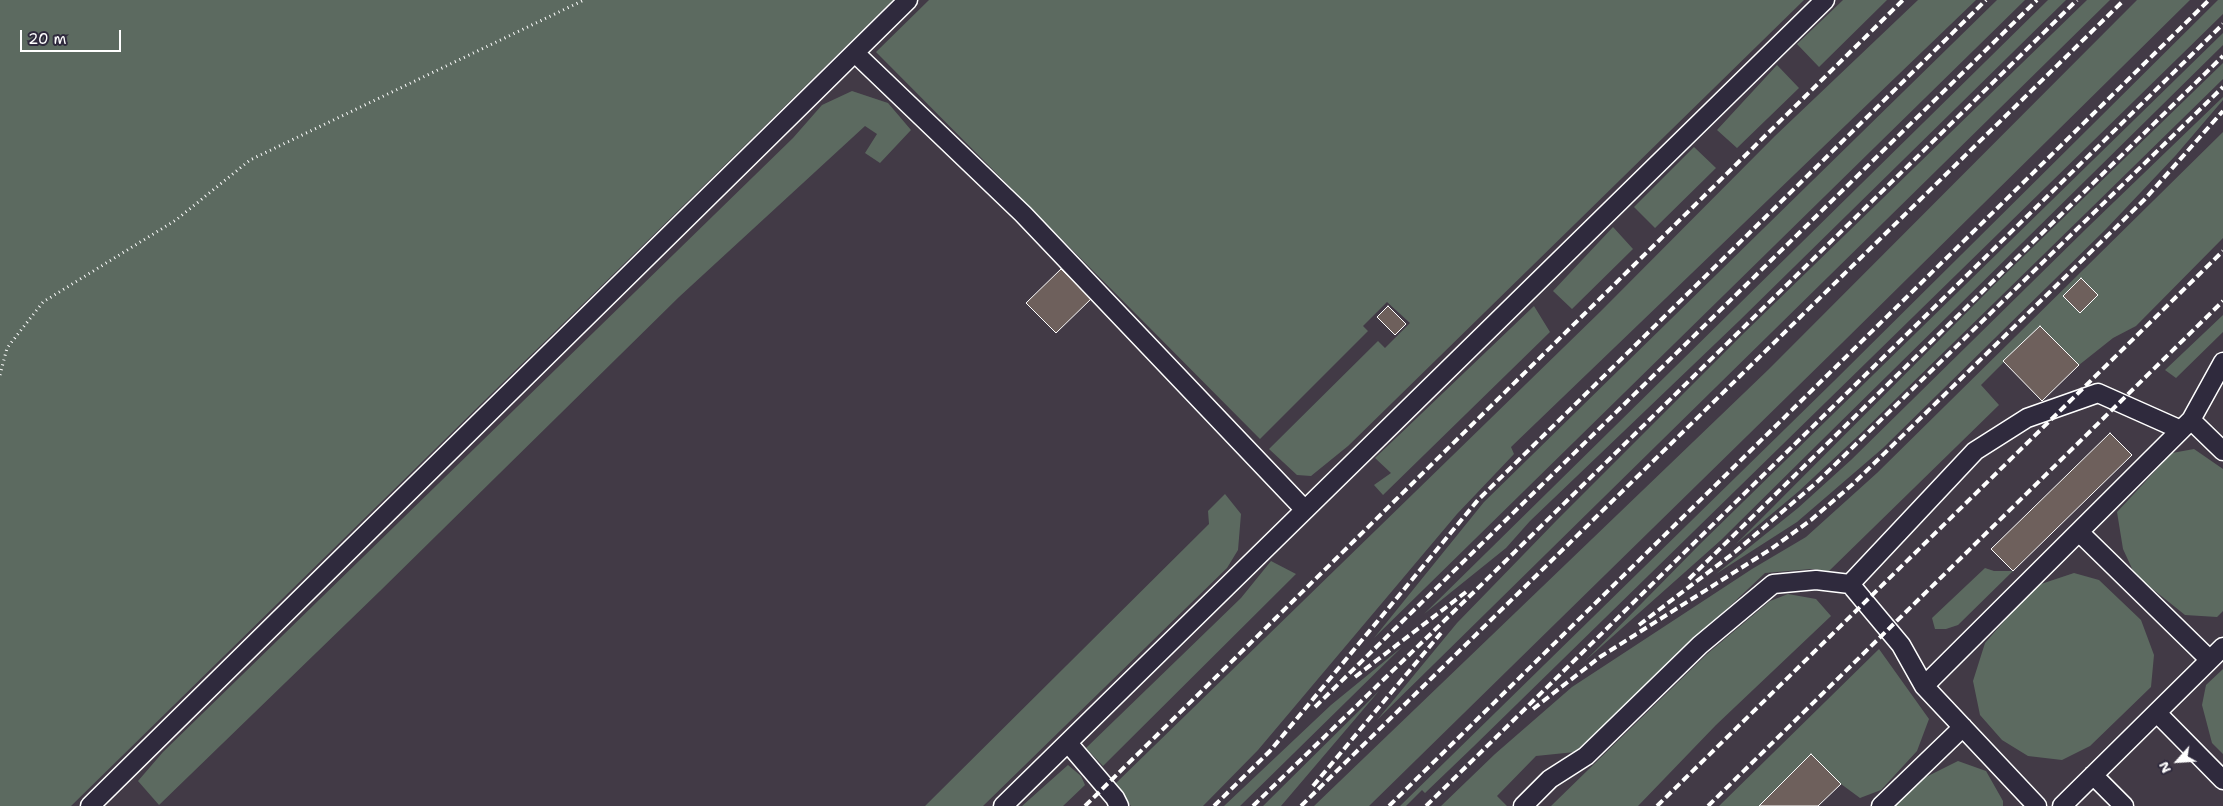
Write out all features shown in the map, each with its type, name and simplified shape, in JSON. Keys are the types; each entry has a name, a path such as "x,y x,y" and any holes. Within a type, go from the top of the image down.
{"lane":[{"path":"90,806 908,0"},
{"path":"1004,806 1825,0"},
{"path":"855,53 1023,214 1305,510"},
{"path":"1924,686 2186,425 2223,362"},
{"path":"1850,584 1975,451 2027,418 2098,393 2186,425 2223,451"},
{"path":"2079,532 2210,660"},
{"path":"1523,806 1550,780 1586,756 1700,645 1773,584 1816,580 1850,584 1901,645 1924,686 2037,806"},
{"path":"2062,806 2223,647"},
{"path":"2157,713 2223,780"},
{"path":"1880,806 1963,727"},
{"path":"1068,743 1119,806"},
{"path":"2093,775 2124,806"}],"path":[{"path":"0,375 7,348 42,302 176,220 250,160 584,0"}],"shaded area":[{"path":"812,0 2223,0 2223,806 0,806"}],"green space":[{"path":"0,0 893,0 71,806 0,806"},
{"path":"929,0 1804,0 1348,446 1311,476 1297,475 1269,449 1378,341 1385,348 1410,323 1387,302 1363,326 1368,331 1260,439 876,52"},
{"path":"1843,0 1887,0 1819,67 1797,44"},
{"path":"1918,0 1976,0 1511,447 1514,454 1457,514 1258,750 1203,806 1131,806 1115,784 1601,311 1775,136"},
{"path":"1997,0 2025,0 1374,638 1484,502"},
{"path":"2048,0 2066,0 1739,321 1530,521 1506,548 1424,614"},
{"path":"2087,0 2110,0 1377,720 1457,623 1556,521 1743,334"},
{"path":"2137,0 2190,0 1369,806 1314,806 1769,369"},
{"path":"2218,0 2223,0 2223,14 1473,747 1425,793 1422,790 1406,806 1400,806 1834,381"},
{"path":"2223,33 2223,45 1721,540 1585,661 1700,544"},
{"path":"2223,63 2223,79 1859,435 1799,491 1736,544 1994,285"},
{"path":"1777,65 1799,88 1737,148 1717,130"},
{"path":"852,91 888,103 911,130 880,163 865,153 877,134 865,126 679,297 159,805 138,781 163,752 793,138 822,105"},
{"path":"2223,97 2223,100 2176,155 2106,229 1883,448 1797,522 1716,574 1798,508 1851,460"},
{"path":"2223,132 2223,238 2136,326 2113,338 2079,365 2040,326 1981,385 1999,405 1829,571 1811,569 1765,573 1575,752 1536,756 1497,796 1507,806 1441,806 1495,754 1572,687 1752,569 1806,537 1877,473"},
{"path":"1694,147 1716,168 1655,228 1634,207"},
{"path":"1613,227 1633,249 1572,309 1553,291"},
{"path":"1534,306 1550,332 1383,495 1374,485 1391,473 1375,458"},
{"path":"2223,315 2223,332 2176,378 2165,370"},
{"path":"2194,449 2223,469 2223,611 2217,617 2185,615 2135,575 2123,549 2117,512 2172,453"},
{"path":"1225,494 1241,514 1238,550 1227,568 983,806 925,806 1209,524 1208,511"},
{"path":"1271,561 1296,574 1103,766 1086,748 1241,598"},
{"path":"1985,568 1994,571 2013,571 1958,625 1946,629 1935,629 1932,618"},
{"path":"2074,573 2099,580 2141,620 2154,655 2151,687 2090,746 2062,760 2028,756 2002,740 1980,715 1973,681 1985,643 2035,586"},
{"path":"1788,594 1816,599 1831,616 1716,725 1638,806 1551,806 1707,654 1770,601"},
{"path":"1402,647 1240,806 1224,806 1331,705"},
{"path":"1879,649 1929,719 1917,751 1881,790 1860,798 1841,784 1811,754 1759,806 1719,806"},
{"path":"2223,669 2223,754 2212,743 2202,705 2206,685"},
{"path":"1379,691 1281,806 1263,806"},
{"path":"1958,761 1986,771 2003,801 2003,806 1894,806 1920,780"},
{"path":"1068,765 1081,776 1085,785 1063,806 1022,806"}],"building":[{"path":"1061,269 1091,299 1056,333 1026,303"},
{"path":"2081,278 2098,295 2080,313 2063,296"},
{"path":"1388,306 1406,324 1395,335 1377,317"},
{"path":"2040,326 2079,365 2042,401 2003,361"},
{"path":"2110,433 2132,455 2013,571 1991,549"},
{"path":"1811,754 1841,784 1818,806 1759,806"}],"railway":[{"path":"1085,806 1903,0"},
{"path":"1214,806 1270,751 1478,500 1986,0"},
{"path":"1315,707 2037,0"},
{"path":"1253,806 1476,590 2077,0"},
{"path":"1301,806 2124,0"},
{"path":"1389,806 2209,0"},
{"path":"1426,806 2223,24"},
{"path":"1689,579 2223,56"},
{"path":"1639,625 1735,552 1816,483 2223,87"},
{"path":"1533,709 1600,657 1771,549 1811,520 1853,484 2145,199 2223,111"},
{"path":"1657,806 2223,251"},
{"path":"1708,806 2223,301"},
{"path":"1355,677 1466,592"},
{"path":"1313,786 1441,633"}]}
